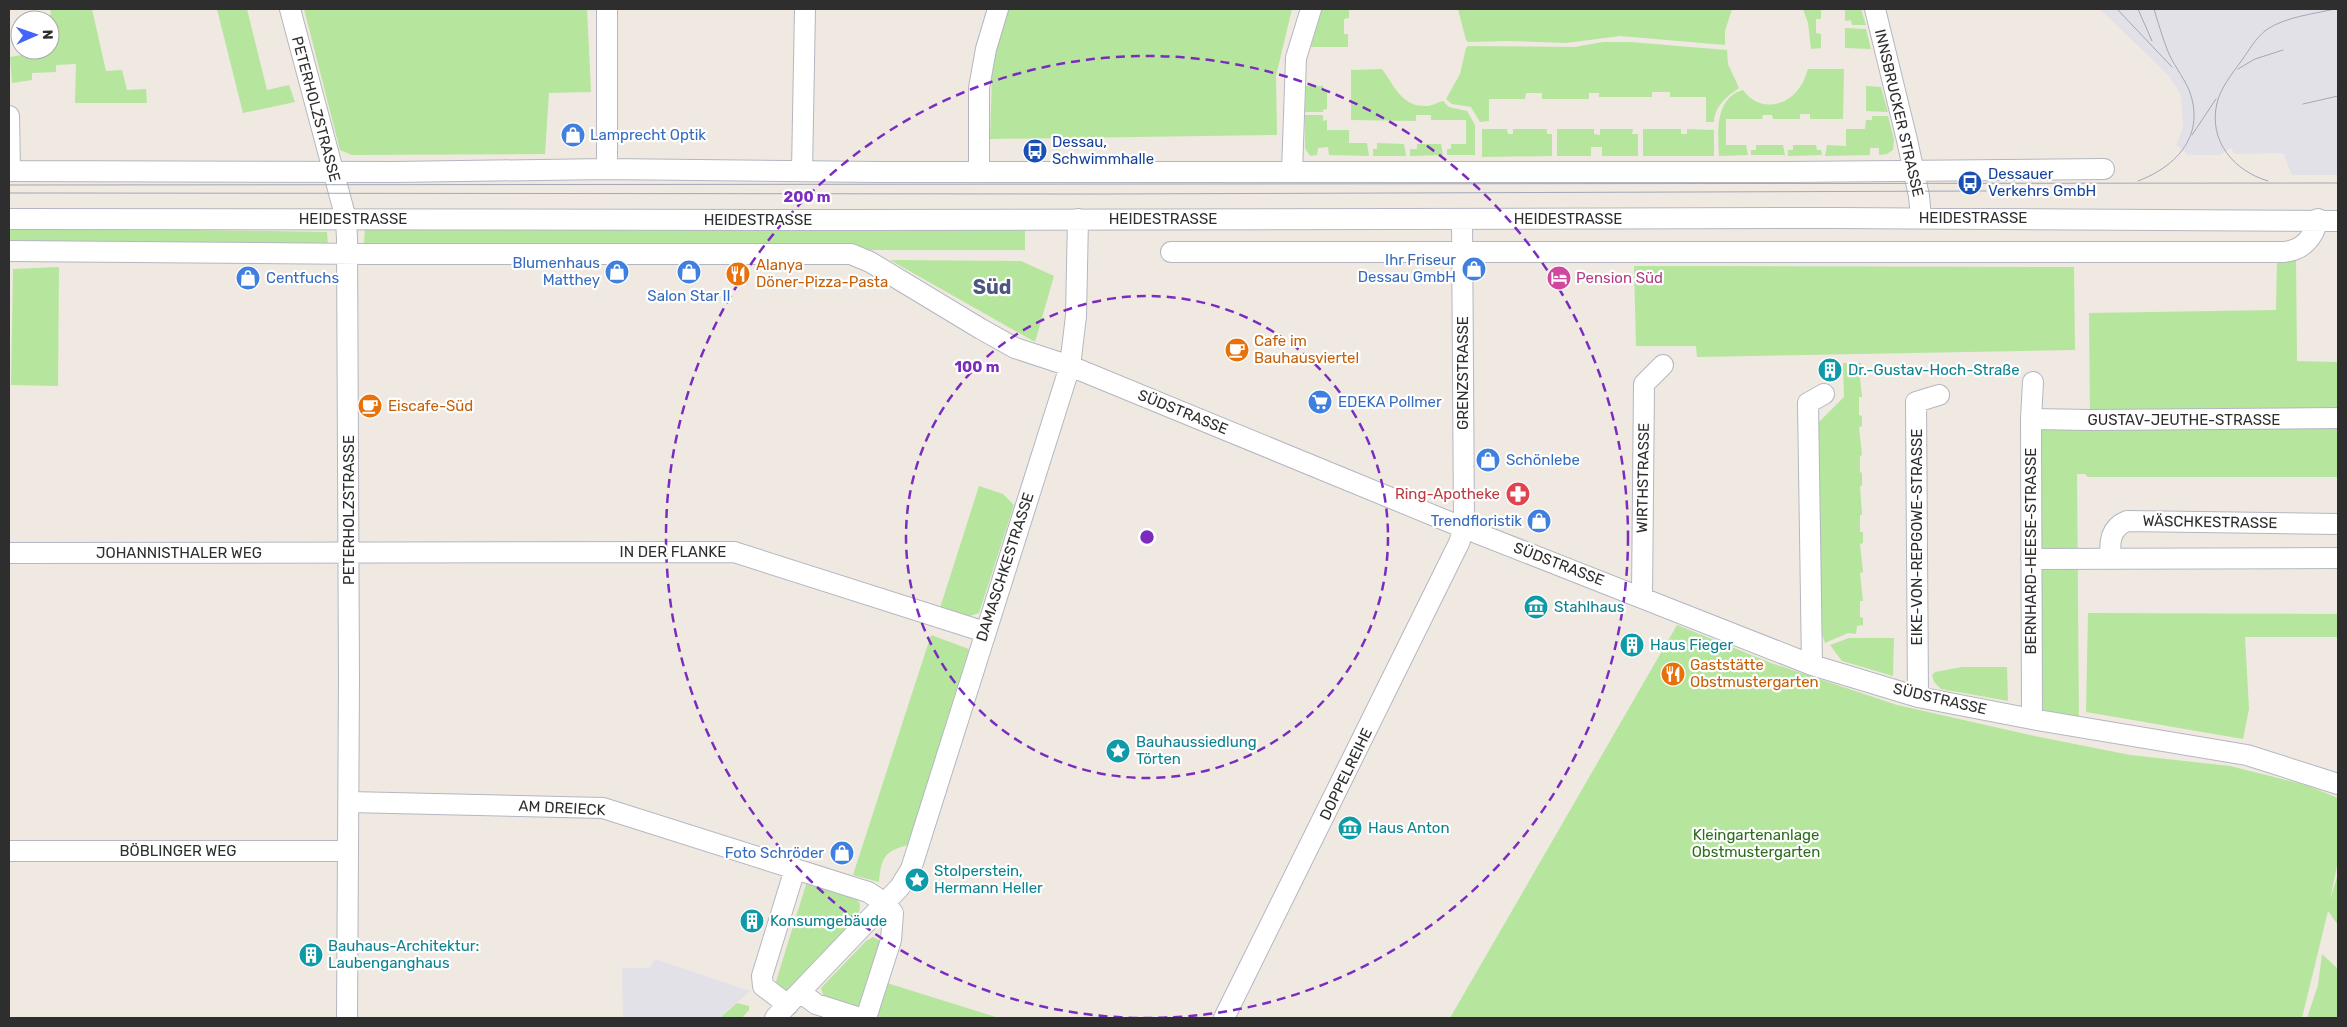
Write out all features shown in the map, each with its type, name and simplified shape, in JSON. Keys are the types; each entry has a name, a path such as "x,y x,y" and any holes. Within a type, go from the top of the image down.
{"street":[{"name":"PETERHOLZSTRASSE","path":"290,9 346,219 348,253 349,802 347,1018"},
{"path":"607,9 607,169"},
{"path":"802,171 805,9"},
{"path":"979,172 979,88 986,49 998,9"},
{"path":"1292,172 1296,58 1311,9"},
{"name":"INNSBRUCKER STRASSE","path":"1875,9 1920,196 1921,218"},
{"path":"9,116 10,171 332,170 395,172 607,169 979,172 1914,172 2104,169"},
{"name":"HEIDESTRASSE","path":"9,219 1921,218 2318,219 2338,221"},
{"name":"DAMASCHKESTRASSE","path":"787,1005 900,887 911,869 1070,366 1076,316 1078,219"},
{"name":"GRENZSTRASSE","path":"1462,219 1464,528"},
{"path":"1171,252 2283,252 2297,249 2310,240 2318,219"},
{"path":"9,251 348,253"},
{"name":"SÜDSTRASSE","path":"348,253 839,253 860,257 1015,348 1070,366 1464,528 1642,597 1716,629 1812,665 1918,696 2032,719 2247,755 2338,784"},
{"name":"WIRTHSTRASSE","path":"1642,597 1644,384 1663,365"},
{"name":"BERNHARD-HEESE-STRASSE","path":"2032,719 2031,419 2033,382"},
{"path":"1812,665 1808,403 1824,394"},
{"name":"EIKE-VON-REPGOWE-STRASSE","path":"1918,696 1916,402 1939,395"},
{"name":"GUSTAV-JEUTHE-STRASSE","path":"2031,419 2338,418"},
{"name":"WÄSCHKESTRASSE","path":"2111,559 2111,536 2118,525 2127,521 2338,524"},
{"name":"DOPPELREIHE","path":"1224,1018 1460,543 1464,528"},
{"name":"JOHANNISTHALER WEG","path":"9,552 349,553"},
{"name":"IN DER FLANKE","path":"349,553 734,552 985,632"},
{"path":"2031,559 2338,558"},
{"name":"AM DREIECK","path":"349,802 603,808 868,892 885,903"},
{"name":"BÖBLINGER WEG","path":"9,851 348,851"},
{"path":"795,869 762,976 763,986 787,1005 816,1004 860,1018"},
{"path":"866,1018 893,932 893,913 885,903"}],"shaded area":[{"path":"2100,9 2338,9 2338,175 2292,175 2283,153 2235,154 2231,148 2220,155 2188,155 2176,145 2183,128 2181,95 2168,75"},
{"path":"655,959 750,991 720,1018 623,1018 622,968 649,968"}],"green space":[{"path":"92,9 106,71 122,70 127,90 146,89 147,103 75,103 76,64 56,65 56,72 32,73 32,80 12,83 10,60 60,60 60,10 50,10"},
{"path":"217,9 247,9 267,90 289,85 295,102 243,113"},
{"path":"304,9 587,9 591,92 549,93 545,154 352,155 340,150"},
{"path":"1007,9 1292,9 1276,76 1277,135 990,139 993,45"},
{"path":"1322,9 1349,9 1349,18 1344,19 1344,34 1348,34 1348,47 1311,47"},
{"path":"1458,9 1732,9 1725,31 1725,45 1620,36 1566,43 1468,42"},
{"path":"1803,9 1821,9 1821,19 1816,19 1816,33 1821,34 1821,48 1811,49 1808,23"},
{"path":"1845,9 1861,9 1866,25 1852,25 1851,20 1845,21"},
{"path":"1845,28 1866,29 1871,49 1845,48"},
{"path":"1603,42 1630,42 1727,50 1728,64 1739,88 1722,102 1716,111 1714,122 1706,122 1706,97 1670,97 1670,92 1652,92 1652,97 1599,97 1599,93 1589,93 1589,99 1542,99 1542,93 1526,93 1525,99 1489,99 1489,121 1480,122 1471,107 1452,104 1446,99 1460,74 1468,46 1575,47"},
{"path":"1382,69 1400,94 1412,103 1419,106 1428,106 1443,101 1449,107 1467,111 1475,125 1475,155 1447,155 1447,149 1451,149 1451,144 1466,144 1466,120 1431,120 1431,115 1416,115 1416,121 1351,120 1351,70"},
{"path":"1808,69 1844,69 1843,119 1810,119 1810,114 1800,114 1800,119 1773,119 1772,115 1763,115 1762,119 1726,119 1726,145 1746,145 1748,155 1719,156 1718,138 1722,109 1734,94 1743,90 1757,102 1774,104 1782,102 1796,92 1803,82"},
{"path":"1306,86 1323,86 1323,91 1327,91 1327,109 1323,110 1323,112 1305,112"},
{"path":"1866,86 1881,87 1888,112 1866,111"},
{"path":"1305,115 1323,115 1323,121 1327,120 1327,130 1349,130 1349,143 1367,143 1369,156 1329,155 1328,147 1318,148 1317,155 1310,156 1305,148"},
{"path":"1872,116 1888,116 1894,139 1893,150 1887,154 1879,155 1879,148 1870,148 1870,155 1825,156 1827,145 1846,146 1846,129 1865,129 1866,120 1872,120"},
{"path":"1482,129 1507,129 1508,134 1513,134 1513,129 1547,129 1547,134 1552,134 1552,156 1482,157"},
{"path":"1557,129 1594,129 1594,134 1600,135 1600,129 1633,129 1632,134 1638,134 1638,156 1602,156 1602,147 1591,147 1591,156 1557,156"},
{"path":"1643,129 1681,129 1681,134 1687,134 1687,129 1714,130 1714,156 1643,156"},
{"path":"1377,143 1404,144 1406,156 1373,156 1373,149 1377,149"},
{"path":"1417,144 1441,144 1443,155 1410,156 1410,149 1417,149"},
{"path":"1756,145 1783,145 1785,155 1751,155 1751,150 1756,150"},
{"path":"1793,145 1816,145 1817,150 1821,150 1822,155 1788,156 1788,150 1793,150"},
{"path":"365,225 1025,228 1025,250 871,250 843,244 364,245"},
{"path":"9,227 327,232 328,246 9,244"},
{"path":"2296,257 2297,361 2338,362 2338,477 2088,477 2085,474 2077,474 2079,726 2032,719 2031,419 2090,420 2089,313 2276,310 2277,258"},
{"path":"890,260 1021,261 1054,276 1035,342"},
{"path":"1634,266 2074,267 2075,350 1697,357 1696,346 1636,346"},
{"path":"59,267 58,386 11,385 13,269"},
{"path":"1843,363 1861,363 1859,368 1862,397 1859,397 1859,415 1862,416 1862,426 1859,427 1862,455 1860,456 1862,515 1860,515 1860,532 1863,532 1863,543 1860,544 1863,572 1860,573 1863,601 1860,601 1860,617 1863,618 1863,625 1857,626 1856,634 1848,633 1825,643 1820,627 1815,426 1844,397"},
{"path":"979,486 1003,494 1014,505 979,613 967,617 940,608"},
{"path":"2088,613 2338,614 2338,637 2245,637 2249,709 2243,739 2086,712"},
{"name":"Kleingartenanlage Obstmustergarten","path":"1677,625 1771,663 1897,705 2130,755 2230,766 2306,785 2338,798 2338,861 2330,900 2338,874 2338,925 2328,911 2302,1018 1450,1018"},
{"path":"931,635 969,649 908,845 894,850 885,857 881,867 879,882 853,875"},
{"path":"1849,638 1894,638 1893,676 1842,661 1830,645"},
{"path":"1962,667 2007,667 2008,701 1941,689 1934,682 1932,675 1935,672"},
{"path":"808,878 856,898 860,904 859,916 787,992 774,988"},
{"path":"873,937 882,942 860,1006 851,1009 828,1000 821,988 866,941"},
{"path":"2322,954 2338,969 2338,1018 2307,1018 2318,985"},
{"path":"887,983 999,1018 881,1018 877,1015"},
{"path":"737,1003 749,1006 749,1010 742,1018 720,1018"}],"tram line":[{"path":"2117,9 2172,67"},
{"path":"2138,9 2152,41"},
{"path":"2138,181 2165,167 2176,157 2185,146 2191,134 2194,121 2189,90 2169,54 2154,9"},
{"path":"2268,181 2244,170 2226,152 2220,142 2216,130 2215,117 2219,97 2224,86 2256,40 2266,30 2290,19 2335,9"},
{"path":"2238,69 2255,59 2283,50"},
{"path":"2303,104 2338,96"},
{"path":"2192,135 2216,99"},
{"path":"9,185 2338,183"},
{"path":"9,193 1099,194 1986,191"}],"place":[{"name":"Lamprecht Optik","path":"573,135"},
{"name":"Dessau, Schwimmhalle","path":"1035,151"},
{"name":"Dessauer Verkehrs GmbH","path":"1970,183"},
{"name":"Ihr Friseur Dessau GmbH","path":"1474,269"},
{"name":"Blumenhaus Matthey","path":"617,272"},
{"name":"Salon Star II","path":"689,272"},
{"name":"Alanya Döner-Pizza-Pasta","path":"738,274"},
{"name":"Centfuchs","path":"248,278"},
{"name":"Pension Süd","path":"1559,278"},
{"name":"Cafe im Bauhausviertel","path":"1237,350"},
{"name":"Dr.-Gustav-Hoch-Straße","path":"1830,370"},
{"name":"EDEKA Pollmer","path":"1320,402"},
{"name":"Eiscafe-Süd","path":"370,406"},
{"name":"Schönlebe","path":"1488,460"},
{"name":"Ring-Apotheke","path":"1518,494"},
{"name":"Trendfloristik","path":"1539,521"},
{"name":"Stahlhaus","path":"1536,607"},
{"name":"Haus Fieger","path":"1632,645"},
{"name":"Gaststätte Obstmustergarten","path":"1673,674"},
{"name":"Bauhaussiedlung Törten","path":"1118,751"},
{"name":"Haus Anton","path":"1350,828"},
{"name":"Foto Schröder","path":"842,853"},
{"name":"Stolperstein, Hermann Heller","path":"917,880"},
{"name":"Konsumgebäude","path":"752,921"},
{"name":"Bauhaus-Architektur: Laubenganghaus","path":"311,955"}],"district":[{"name":"Süd","path":"992,287"}]}
